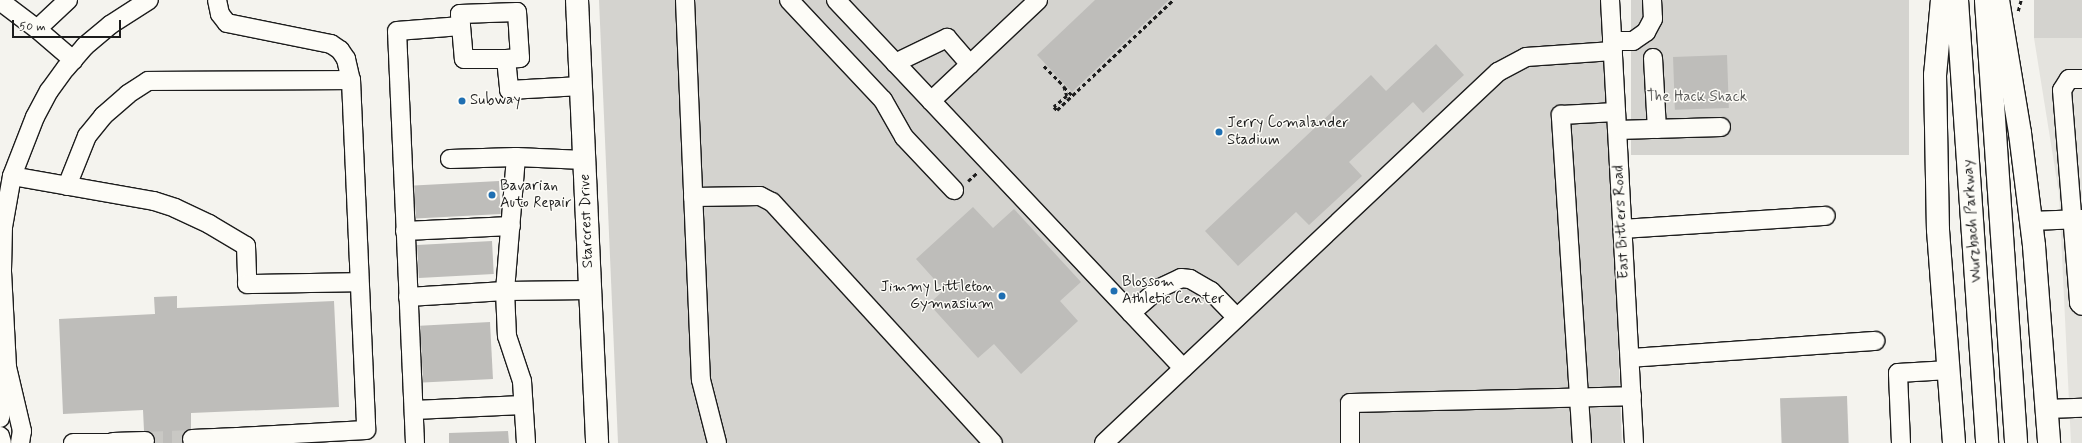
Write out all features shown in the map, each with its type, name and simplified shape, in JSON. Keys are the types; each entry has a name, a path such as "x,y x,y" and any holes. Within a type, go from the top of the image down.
{"main road":[{"name":"Starcrest Drive","path":"577,0 597,443"},
{"path":"1942,0 1935,75 1938,230 1954,443"},
{"name":"Wurzbach Parkway","path":"1956,0 1967,127 1987,443"},
{"name":"Wurzbach Parkway","path":"1986,0 2016,443"},
{"path":"1998,0 2020,133 2031,220 2049,443"}],"street":[{"path":"37,29 68,0"},
{"path":"0,418 4,367 2,310 3,227 7,181 34,117 49,91 73,60 110,25 149,0"},
{"path":"192,439 238,440 366,436 351,80 346,59 340,50 331,44 227,23 220,14 217,0"},
{"path":"685,0 701,380 717,443"},
{"path":"789,0 883,100 904,137 961,185"},
{"path":"836,0 1183,368"},
{"path":"931,101 1038,0"},
{"name":"East Bitters Road","path":"1610,0 1634,443"},
{"path":"1104,443 1498,72 1526,57 1613,46 1633,41 1646,32 1653,19 1652,0"},
{"path":"0,1 37,29 73,60"},
{"path":"517,12 520,58 464,60 461,26 460,14 517,12"},
{"path":"415,443 397,31 461,26"},
{"path":"895,63 947,38 970,64"},
{"path":"1653,58 1657,129"},
{"path":"506,59 509,90 581,86"},
{"path":"2082,79 2069,79 2062,90 2074,145 2079,302 2082,306"},
{"path":"67,186 87,136 108,112 128,94 148,81 351,80"},
{"path":"1582,443 1561,115 1616,112"},
{"path":"1617,130 1720,127"},
{"path":"450,159 516,157 584,160"},
{"path":"516,157 505,291 507,336 522,381 526,443"},
{"path":"7,181 67,186 154,201 209,224 246,246 247,284 359,282"},
{"path":"693,197 760,196 772,202 993,443"},
{"path":"1623,229 1826,216"},
{"path":"2031,220 2077,219"},
{"path":"405,231 511,226"},
{"path":"1131,313 1160,288 1182,278 1190,279 1210,291 1237,318"},
{"path":"408,297 505,291 590,290"},
{"path":"1630,358 1875,341"},
{"path":"4,367 22,431 20,443"},
{"path":"1901,443 1898,374 1949,370"},
{"path":"1350,443 1350,403 1632,396"},
{"path":"414,410 523,406"},
{"path":"2046,409 2082,408"},
{"path":"0,436 2,443"},
{"path":"73,443 145,441"}],"path":[{"path":"1064,86 1067,96 1054,107 1057,110 1173,0"},
{"path":"1044,66 1072,95"},
{"path":"961,185 980,170"}],"shaded area":[{"path":"2082,36 2082,443 2071,443 2059,194 2034,38"}],"green space":[{"name":"Blossom Athletic Center","path":"599,0 1600,0 1610,140 1622,443 618,443"},
{"name":"The Hack Shack","path":"1631,0 1909,0 1909,155 1631,155"},
{"path":"2034,0 2082,0 2082,38 2034,38"}],"building":[{"path":"1095,0 1169,0 1072,92 1037,55"},
{"path":"1436,44 1464,75 1423,113 1413,102 1349,162 1362,176 1309,225 1296,212 1238,266 1205,231 1371,75 1386,91"},
{"path":"1727,55 1729,108 1675,110 1673,57"},
{"path":"499,181 501,214 416,218 414,185"},
{"name":"Jimmy Littleton Gymnasium","path":"973,207 993,228 1014,209 1081,282 1060,301 1078,321 1021,374 994,344 978,358 929,304 944,290 916,259"},
{"path":"492,241 494,274 419,278 417,245"},
{"path":"177,296 177,308 334,301 339,407 191,413 191,429 183,434 183,443 155,443 154,435 144,431 143,410 63,414 59,319 155,314 154,297"},
{"path":"490,322 493,379 423,383 420,326"},
{"path":"1847,396 1849,443 1782,443 1780,398"},
{"path":"508,431 509,443 449,443 449,433"}],"tunnel":[{"path":"145,441 192,439"}],"place":[{"name":"Subway","path":"462,101"},
{"name":"Jerry Comalander Stadium","path":"1219,132"},
{"name":"Bavarian Auto Repair","path":"492,195"},
{"name":"Blossom Athletic Center","path":"1114,291"},
{"name":"Jimmy Littleton Gymnasium","path":"1002,296"}]}
